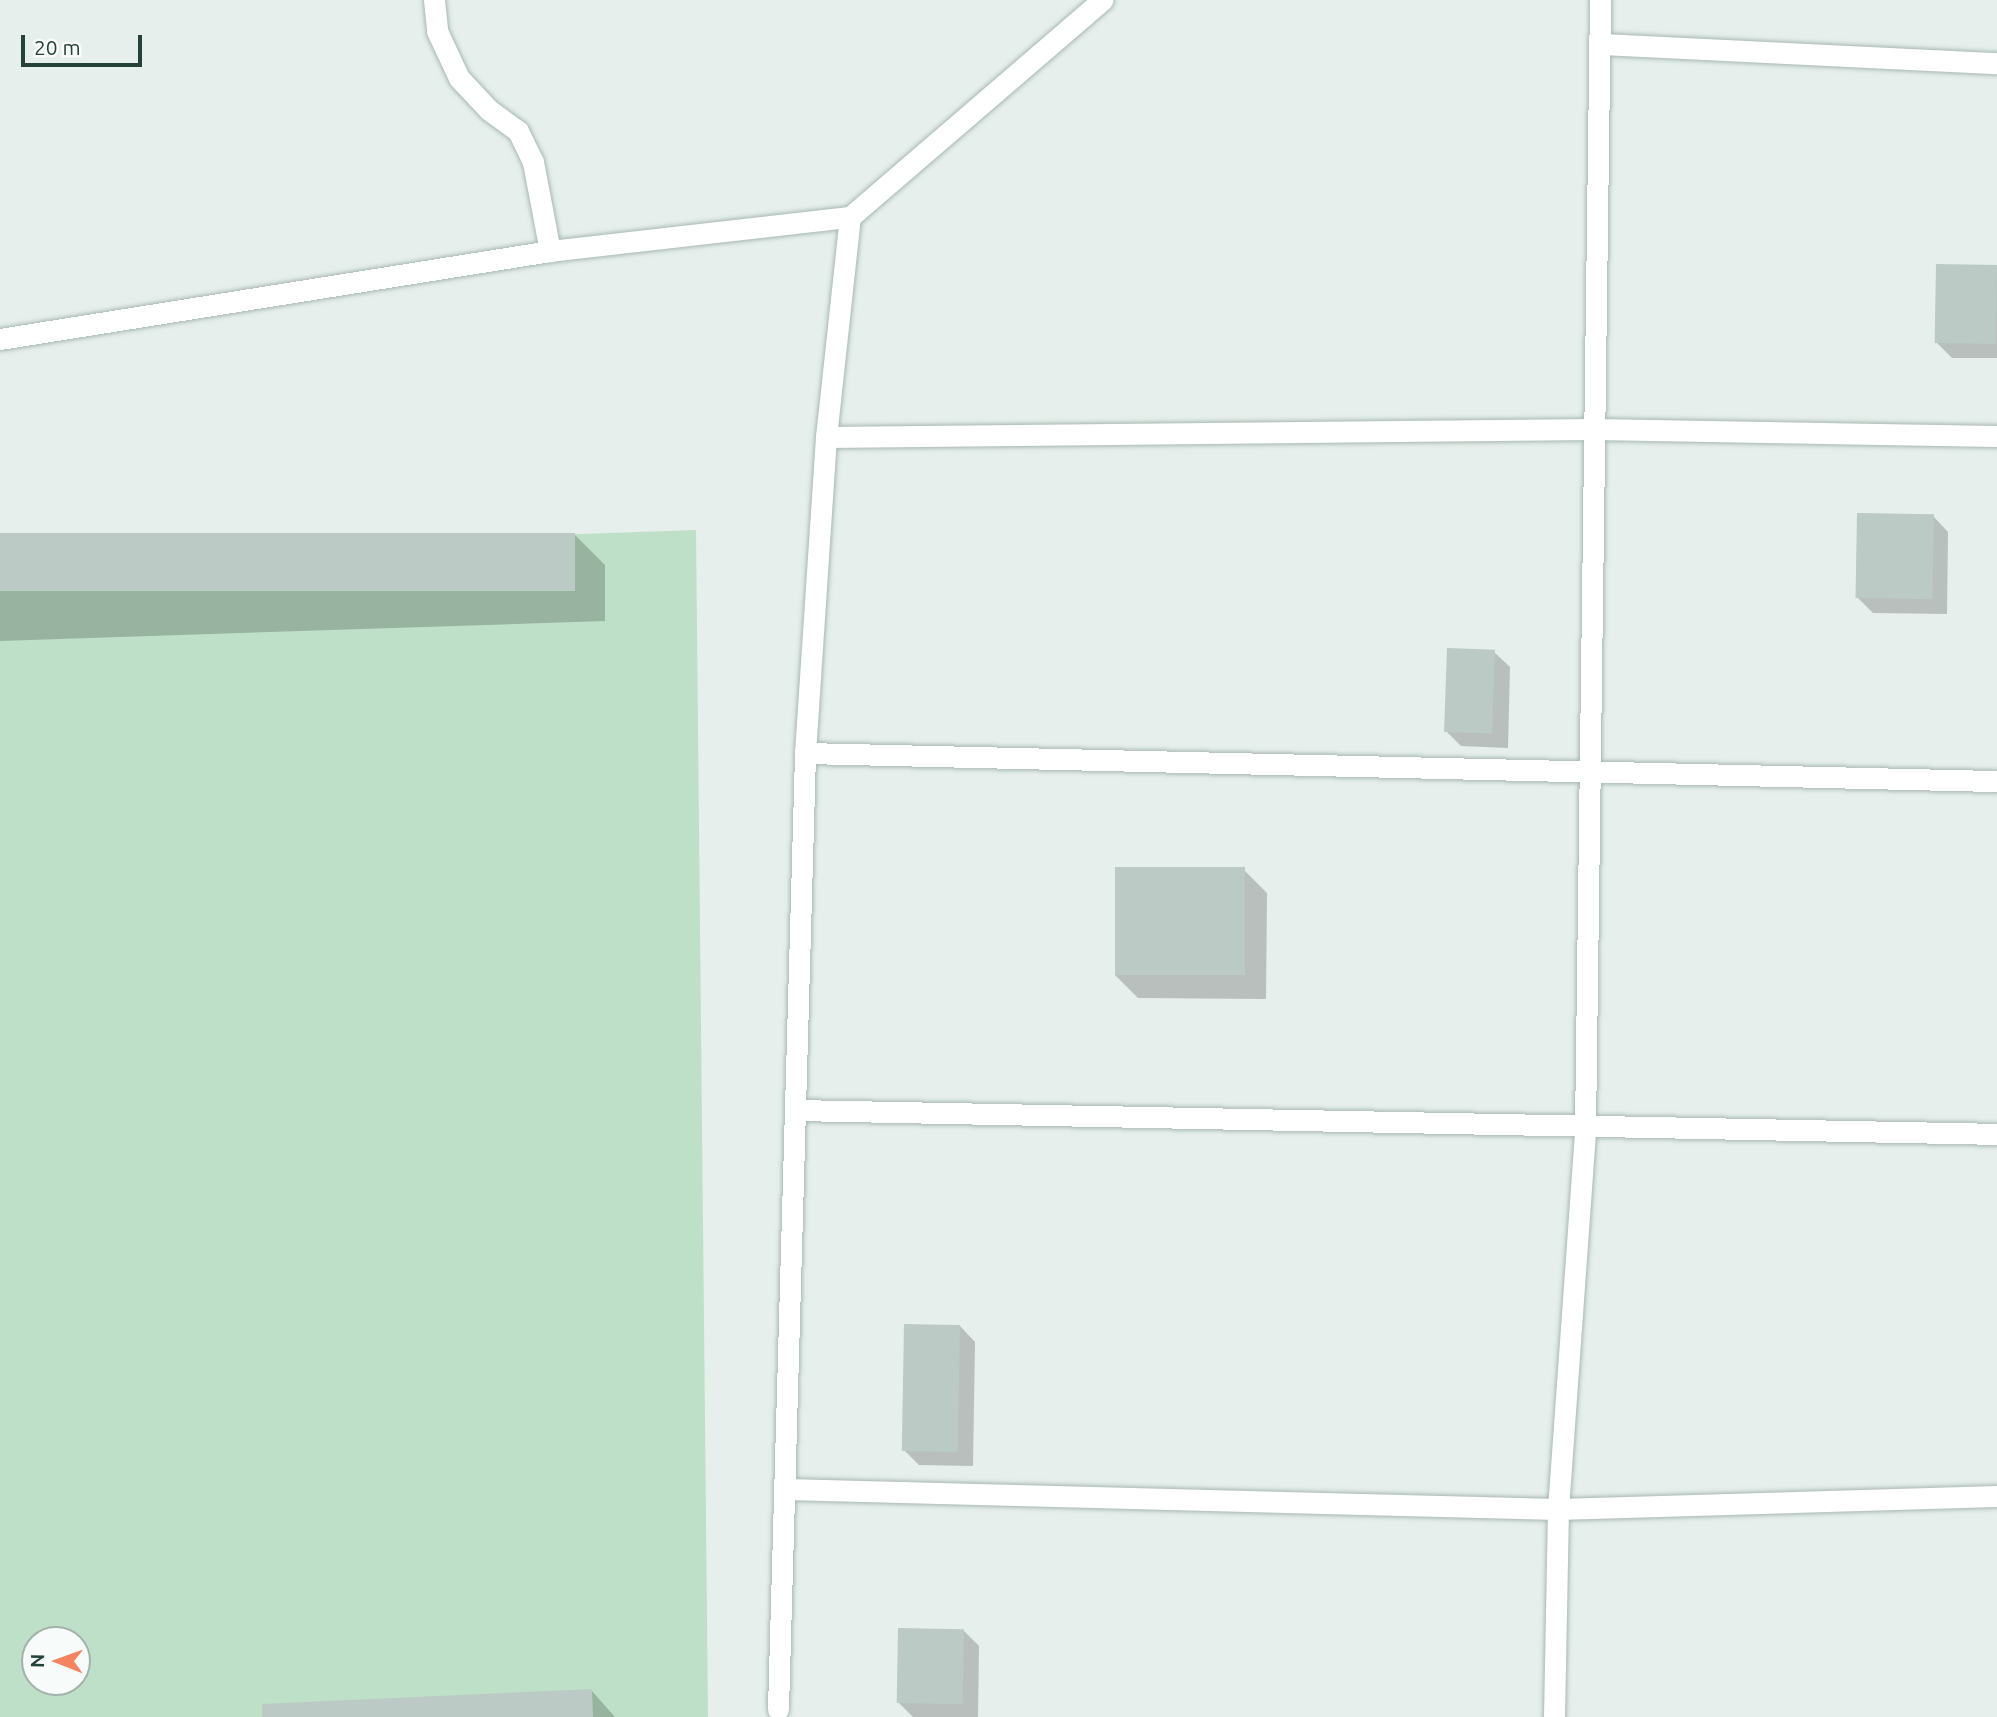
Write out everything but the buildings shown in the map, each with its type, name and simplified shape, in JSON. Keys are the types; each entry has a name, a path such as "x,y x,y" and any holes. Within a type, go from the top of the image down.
{"street":[{"path":"434,0 437,31 459,78 489,110 518,131 528,152 550,251"},
{"path":"0,339 550,251 850,217 1102,0"},
{"path":"1554,1717 1558,1509 1585,1129 1586,773 1602,44 1600,0"},
{"path":"1602,44 1997,63"},
{"path":"778,1714 805,753 826,437 850,217"},
{"path":"826,437 1594,429 1997,436"},
{"path":"805,753 1586,773 1997,780"},
{"path":"795,1110 1585,1129 1997,1134"},
{"path":"785,1489 1558,1509 1997,1496"}],"green space":[{"path":"696,530 708,1717 0,1717 0,554"}]}
